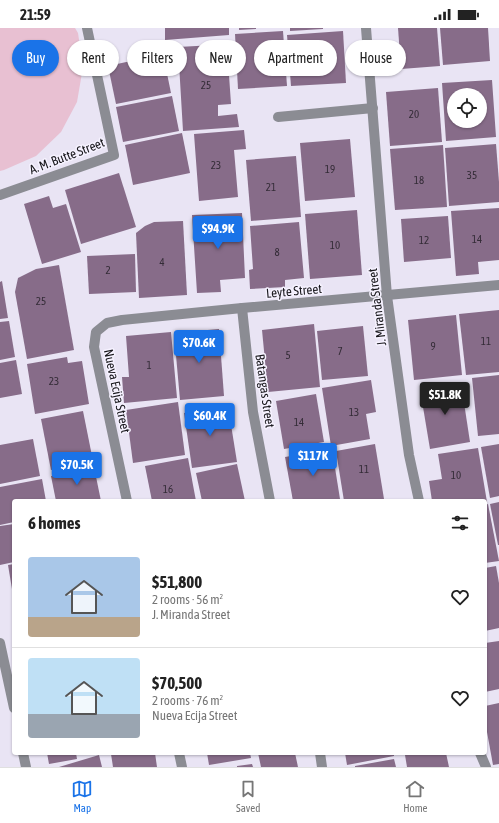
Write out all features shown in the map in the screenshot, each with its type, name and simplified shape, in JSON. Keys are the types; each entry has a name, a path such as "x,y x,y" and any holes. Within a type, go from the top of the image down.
{"street":[{"name":"A. M. Butte Street","path":"0,195 114,155 87,28"},
{"name":"J. Miranda Street","path":"366,28 387,296 410,455 419,499"},
{"path":"278,117 373,108"},
{"name":"Leyte Street","path":"96,332 107,323 122,320 499,285"},
{"name":"Batangas Street","path":"242,308 253,412 270,499"},
{"name":"Nueva Ecija Street","path":"96,332 94,347 127,499"},
{"path":"0,643 12,699"},
{"path":"23,755 26,767"},
{"path":"179,755 182,767"},
{"path":"320,755 322,767"},
{"path":"481,755 486,767"}],"shaded area":[{"path":"0,28 75,28 78,33 79,40 67,40 67,76 81,76 77,102 61,132 36,156 0,171"}],"building":[{"path":"165,28 229,28 229,35 165,40"},
{"path":"239,28 256,28 256,29 239,30"},
{"path":"290,28 323,28 323,29 290,31"},
{"path":"398,28 437,28 440,66 406,69 406,40 399,40"},
{"path":"440,28 488,28 490,61 443,65"},
{"path":"283,31 284,40 254,40 254,76 286,76 287,86 238,89 237,76 246,76 246,40 235,40 235,34"},
{"path":"343,31 346,83 291,86 290,76 337,76 337,40 287,40 287,35"},
{"path":"195,46 195,76 229,76 231,104 218,105 218,116 237,114 239,127 183,131 180,76 187,76 187,47"},
{"path":"127,62 127,76 168,76 171,93 116,104 110,76 119,76 119,64"},
{"path":"492,80 496,137 446,141 442,83"},
{"path":"438,88 442,142 390,146 386,92"},
{"path":"172,96 179,131 123,142 116,107"},
{"path":"244,130 246,149 234,150 238,197 199,201 194,134"},
{"path":"182,133 190,173 133,185 125,145"},
{"path":"350,139 355,197 305,201 300,143"},
{"path":"496,144 499,202 449,206 445,148"},
{"path":"443,145 447,207 395,210 390,149"},
{"path":"296,156 301,217 251,221 246,160"},
{"path":"119,173 136,227 81,244 65,190"},
{"path":"49,196 53,208 66,204 81,252 42,264 24,204"},
{"path":"499,208 499,260 478,262 479,274 456,276 451,211"},
{"path":"357,210 362,275 310,279 305,214"},
{"path":"242,213 245,278 220,280 221,292 197,293 192,215"},
{"path":"448,216 451,258 404,262 401,219"},
{"path":"183,221 187,295 139,298 136,233 145,226 154,222"},
{"path":"299,222 304,278 285,280 285,287 250,289 249,270 253,269 250,226"},
{"path":"135,254 136,292 89,294 87,256"},
{"path":"59,265 74,350 27,359 15,292 18,278 36,269"},
{"path":"2,281 8,318 0,319 0,282"},
{"path":"499,310 499,372 466,375 459,314"},
{"path":"456,315 462,375 414,380 408,320"},
{"path":"9,321 15,357 0,360 0,322"},
{"path":"314,324 320,387 268,392 262,330"},
{"path":"363,326 368,376 322,380 317,331"},
{"path":"219,329 224,396 180,400 174,333"},
{"path":"171,332 177,398 124,403 122,377 129,377 126,336"},
{"path":"67,357 68,363 82,361 89,404 35,414 27,364"},
{"path":"16,360 22,394 0,398 0,363"},
{"path":"499,375 499,434 478,436 472,378"},
{"path":"371,380 376,412 366,414 370,439 331,446 322,388"},
{"path":"461,383 470,442 430,449 420,389"},
{"path":"316,394 324,442 284,449 276,401"},
{"path":"178,402 185,455 133,463 126,410"},
{"path":"228,406 237,462 192,468 184,413"},
{"path":"83,411 93,461 51,470 41,419"},
{"path":"33,439 40,476 0,484 0,445"},
{"path":"375,444 384,499 344,499 336,451"},
{"path":"499,444 499,496 490,498 481,447"},
{"path":"478,448 486,499 432,499 429,481 442,479 438,454"},
{"path":"332,449 340,499 293,499 285,457"},
{"path":"188,458 196,499 152,499 145,466"},
{"path":"237,464 245,499 202,499 196,473"},
{"path":"94,467 101,499 56,499 51,476"},
{"path":"42,479 46,499 12,499 12,522 0,525 0,487"},
{"path":"499,502 499,545 498,545 490,504"},
{"path":"487,504 499,561 487,563"},
{"path":"12,524 12,562 0,565 0,526"},
{"path":"12,564 12,589 8,565"},
{"path":"496,566 499,583 499,628 487,631 487,568"},
{"path":"499,641 499,689 487,692 487,643"},
{"path":"499,703 499,764 493,765 487,732 487,706"},
{"path":"47,755 76,755 77,759 49,764"},
{"path":"99,755 102,767 59,767"},
{"path":"111,755 155,755 157,767 113,767"},
{"path":"207,755 250,755 251,758 209,765"},
{"path":"258,755 295,755 298,767 261,767"},
{"path":"345,755 394,755 394,756 347,765"},
{"path":"405,755 446,755 449,767 407,767"},
{"path":"394,759 396,767 355,767 355,766"},
{"path":"252,764 253,767 237,767 237,766"}]}
